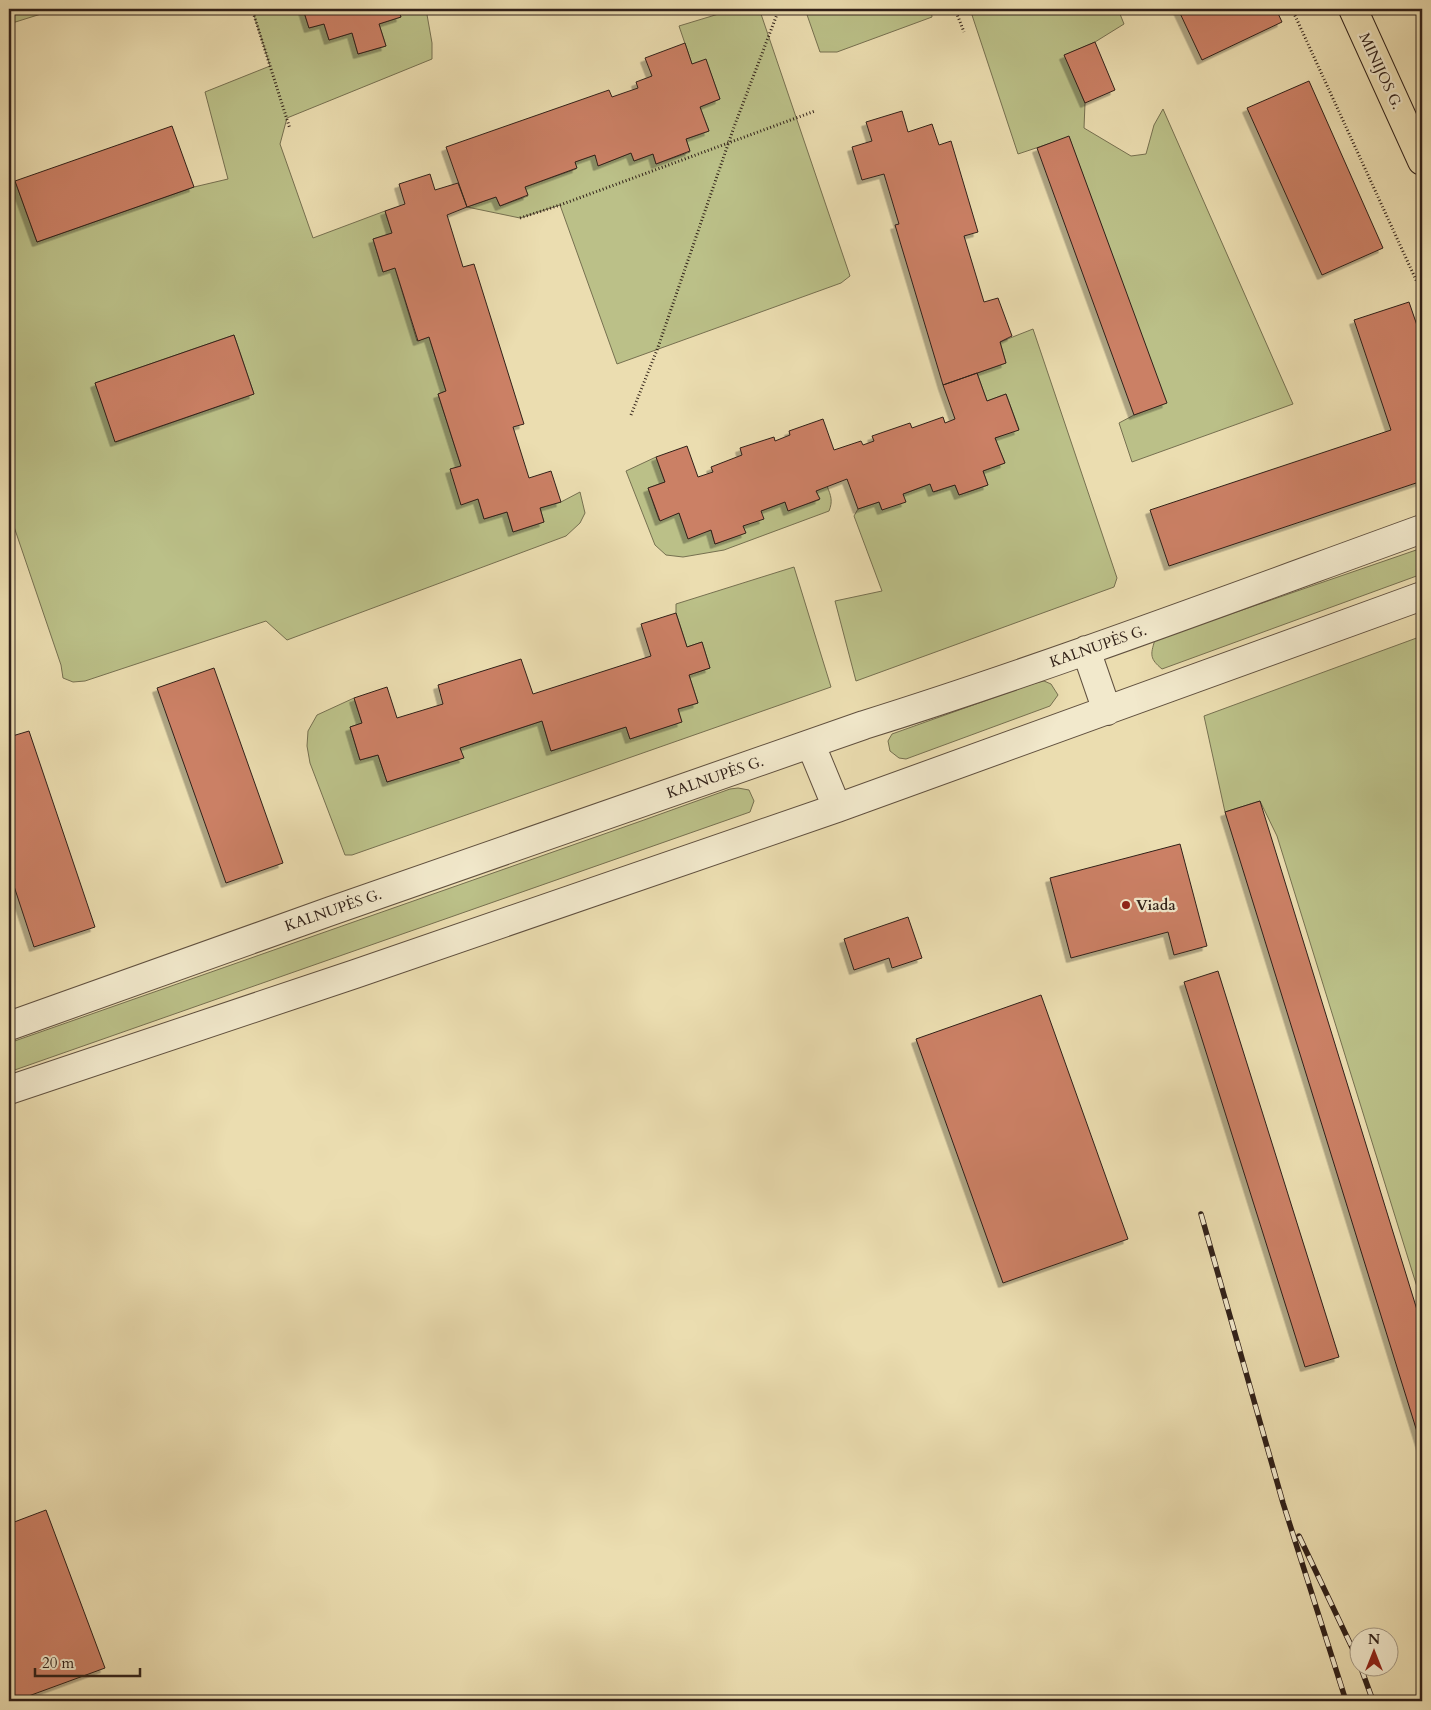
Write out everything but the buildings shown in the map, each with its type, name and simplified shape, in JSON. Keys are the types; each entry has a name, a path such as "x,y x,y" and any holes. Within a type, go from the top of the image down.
{"main road":[{"name":"MINIJOS G.","path":"1352,9 1422,161"}],"street":[{"name":"KALNUPĖS G.","path":"9,1026 331,911 1086,650 1422,529"},
{"path":"9,1090 356,974 837,808 1422,596"},
{"path":"1086,650 1106,711"},
{"path":"811,745 837,808"}],"path":[{"path":"252,9 290,129"},
{"path":"631,415 657,350 728,143 779,9"},
{"path":"955,9 964,32"},
{"path":"1292,9 1422,293"},
{"path":"520,218 815,111"}],"green space":[{"path":"9,9 57,9 9,24"},
{"path":"252,9 303,9 309,28 324,24 329,40 352,33 358,54 386,46 379,24 401,17 398,9 426,9 432,43 432,59 287,118 280,144 313,238 385,211 392,233 373,239 383,272 395,268 417,341 429,337 446,391 438,394 461,466 451,469 461,504 478,499 484,519 507,512 513,532 544,522 540,508 561,502 580,492 585,513 580,523 566,536 287,640 266,621 85,681 73,682 63,678 61,665 9,512 9,183 15,181 37,242 194,187 228,179 205,92 270,66","holes":["234,335 254,394 116,442 95,383"]},
{"path":"735,9 757,9 761,14 850,276 841,283 617,364 560,205 520,218 467,207 496,197 500,206 528,196 525,187 576,169 575,162 595,155 600,165 631,153 634,161 653,154 656,164 690,152 686,139 709,131 700,107 720,99 706,60 692,64 679,26"},
{"path":"805,9 931,9 932,17 837,52 820,52"},
{"path":"970,9 1118,9 1124,24 1095,42 1065,55 1085,103 1084,128 1131,156 1146,154 1154,125 1163,109 1293,404 1132,462 1119,423 1166,403 1069,137 1018,154"},
{"path":"1033,329 1117,578 1114,587 856,681 835,601 882,591 854,516 858,509 879,502 882,510 903,494 930,484 934,492 955,485 959,495 988,485 983,471 1005,463 995,438 1019,429 1006,394 987,401 977,373 1006,363 1000,342"},
{"path":"656,457 665,482 648,488 659,520 679,513 688,538 711,530 715,544 745,533 743,526 761,511 785,502 788,510 819,500 816,491 827,486 831,499 829,511 724,550 683,557 666,555 655,545 626,471"},
{"path":"1422,548 1422,574 1162,669 1153,659 1152,649 1155,640"},
{"path":"794,567 831,687 352,855 345,855 310,763 307,746 308,731 317,715 354,698 362,723 350,727 360,760 378,755 387,782 463,758 460,748 542,721 551,751 626,727 630,739 681,722 678,709 698,703 689,675 710,668 702,642 687,647 676,613 676,604"},
{"path":"1422,636 1422,1303 1277,836 1260,801 1225,812 1204,716"},
{"path":"1044,681 1051,684 1058,695 1050,706 906,759 899,758 890,751 888,741 892,734"},
{"path":"730,789 749,790 754,801 750,812 9,1072 9,1043"}],"railway":[{"path":"1201,1214 1283,1503 1346,1701"},
{"path":"1299,1536 1348,1639"},
{"path":"1365,1678 1373,1701"}],"place":[{"name":"Viada","path":"1126,905"}]}
